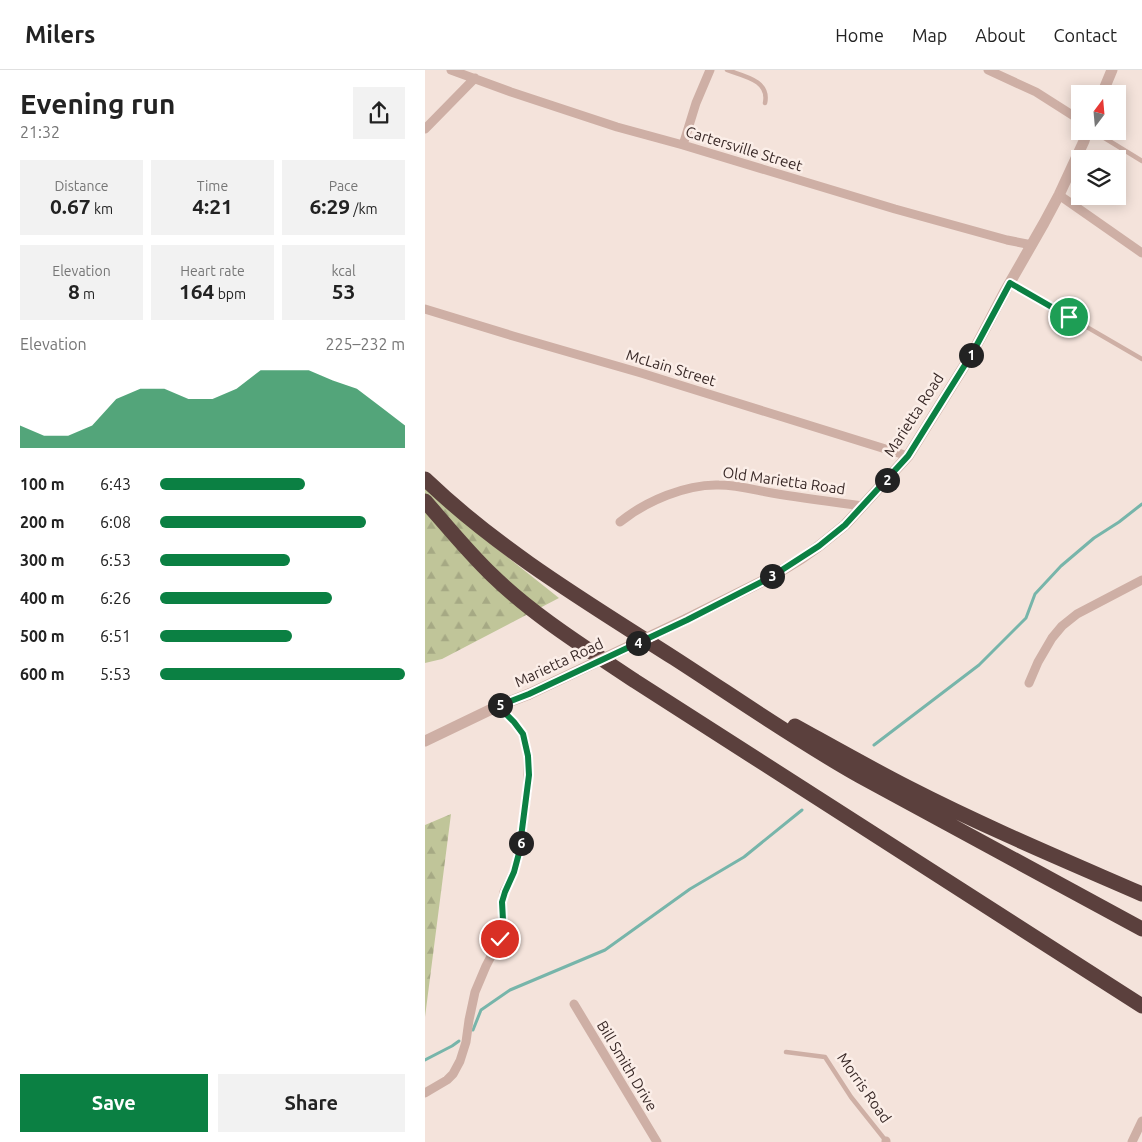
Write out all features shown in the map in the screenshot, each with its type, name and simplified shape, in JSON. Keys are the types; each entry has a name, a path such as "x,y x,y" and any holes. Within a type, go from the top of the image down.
{"highway":[{"path":"425,478 454,506 506,546 588,603 818,752 1142,929"},
{"path":"425,501 492,575 556,628 635,681 1142,1006"},
{"path":"676,659 909,788 1020,841 1142,894"}],"street":[{"name":"Cartersville Street","path":"451,70 617,127 895,209 1007,240 1032,245"},
{"path":"683,145 709,70"},
{"path":"988,70 1036,92 1071,114"},
{"path":"1106,85 1112,70"},
{"path":"425,129 475,78"},
{"name":"Marietta Road","path":"425,741 687,620 771,577 802,558 845,525 908,456 973,352 1059,195 1084,140"},
{"path":"1059,195 1142,253"},
{"name":"McLain Street","path":"425,309 641,372 908,456"},
{"name":"Old Marietta Road","path":"621,522 630,514 670,493 718,485 863,506"},
{"path":"1029,683 1038,662 1052,638 1062,626 1077,614 1142,580"},
{"path":"425,1093 447,1080 453,1074 460,1061 467,1042 469,1020 475,992 500,939 503,920 502,902 514,872 519,853 528,784 528,756 523,734 498,706"},
{"name":"Bill Smith Drive","path":"574,1004 657,1142"},
{"path":"1132,1142 1142,1121"}],"lane":[{"path":"727,70 759,82 767,97 765,103"},
{"path":"1108,140 1142,160"},
{"path":"1010,283 1142,359"},
{"name":"Morris Road","path":"786,1052 825,1057 851,1097 886,1142"}],"green space":[{"path":"425,486 486,540 559,598 442,659 425,663"},
{"path":"451,814 425,1017 425,825"}],"waterway":[{"path":"874,745 979,665 1026,618 1035,594 1061,566 1094,538 1142,504"},
{"path":"473,1030 481,1010 510,990 605,950 690,889 744,857 802,810"},
{"path":"425,1060 459,1041"}],"route":[{"path":"500,939 503,920 502,902 514,872 519,853 529,775 528,756 523,734 498,706 529,694 687,620 771,577 802,558 845,525 908,456 973,352 1010,283 1069,317"}]}
